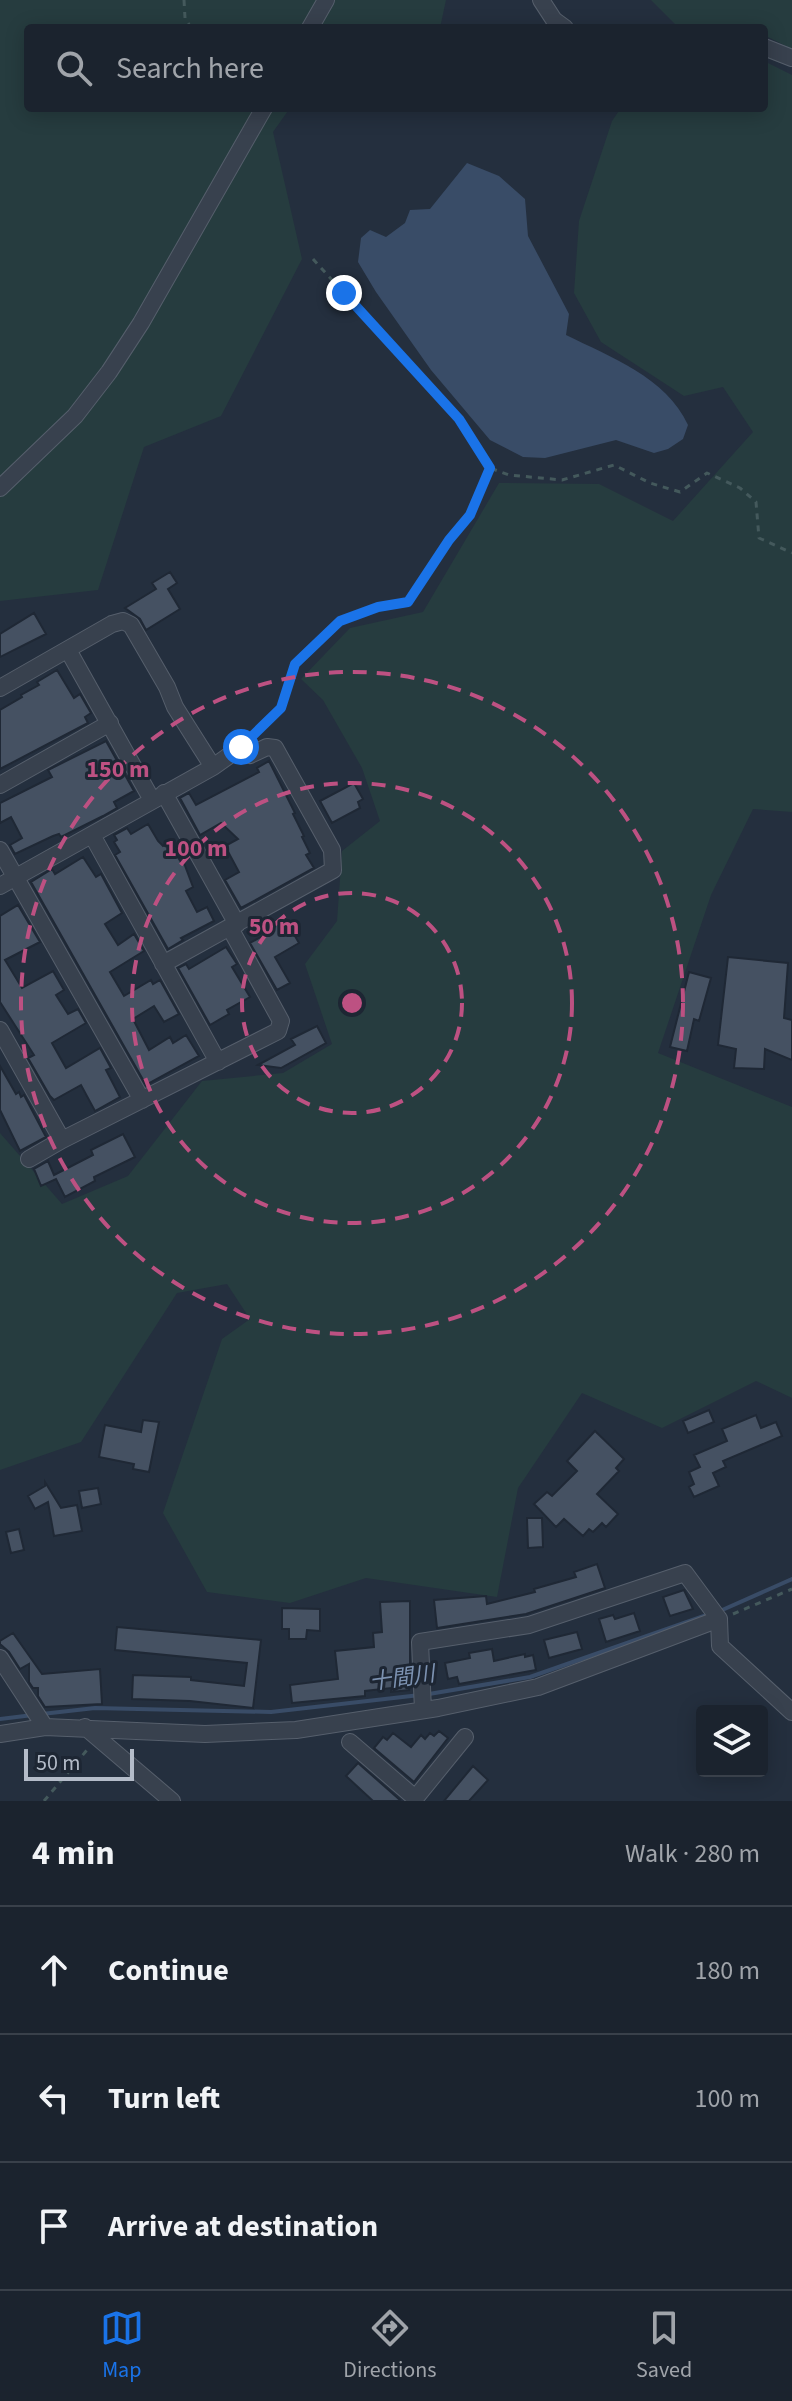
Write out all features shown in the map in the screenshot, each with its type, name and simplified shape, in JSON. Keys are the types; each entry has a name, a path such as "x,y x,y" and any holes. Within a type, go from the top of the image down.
{"street":[{"path":"312,24 326,0"},
{"path":"541,0 560,24"},
{"path":"768,49 792,58"},
{"path":"0,488 75,416 109,372 148,311 262,112"},
{"path":"0,688 112,624 123,621 131,625 167,687 175,707 213,767"},
{"path":"29,1159 278,1031 281,1021 234,926 68,650"},
{"path":"0,785 110,723"},
{"path":"8,882 213,767 241,747 250,755 267,747 275,748 332,850 333,870 163,964"},
{"path":"92,835 218,1062"},
{"path":"0,850 8,882 142,1100"},
{"path":"0,1030 62,1140"},
{"path":"423,1710 420,1642 529,1625 685,1573 719,1619 720,1646 792,1712"},
{"path":"0,1734 45,1727 91,1732 205,1734 296,1730 423,1710 538,1687 719,1619"},
{"path":"0,1658 45,1727"},
{"path":"91,1732 172,1801"},
{"path":"350,1742 414,1800 465,1737"}],"path":[{"path":"184,0 185,18 189,24"},
{"path":"313,259 441,397 490,468 509,475 562,480 614,465 650,483 680,492 707,473 740,488 756,502 759,538 792,553"},
{"path":"241,747 281,708 295,664 340,621 378,607 408,602 449,540 470,515 490,468"},
{"path":"719,1619 792,1589"},
{"path":"44,1801 91,1732"}],"green space":[{"path":"0,0 446,0 441,24 24,24 24,112 287,112 273,132 302,259 221,416 144,447 98,590 0,601"},
{"path":"651,0 792,0 792,49 768,37 768,24 675,24"},
{"path":"768,63 792,75 792,812 753,809 711,895 658,1053 792,1107 792,1398 756,1381 662,1428 582,1393 518,1488 497,1597 366,1578 290,1603 207,1592 163,1513 222,1339 250,1319 227,1284 177,1293 81,1442 0,1470 0,1133 62,1204 128,1176 202,1081 283,1073 332,1044 305,964 337,921 342,851 380,821 362,768 323,700 301,679 350,628 423,612 499,483 599,484 673,521 753,432 723,387 684,396 601,342 574,293 579,221 612,121 618,112 768,112"}],"water":[{"path":"467,163 499,176 525,199 528,236 569,314 566,335 635,370 666,394 688,425 683,439 668,449 654,453 616,440 545,458 523,457 490,440 431,370 358,262 361,238 370,230 386,237 405,223 410,210 430,209"}],"building":[{"path":"170,572 177,583 168,589 180,609 146,630 140,619 125,608 156,589 152,583"},
{"path":"34,613 46,634 0,657 0,634"},
{"path":"57,670 74,698 80,694 91,713 85,717 88,723 0,769 0,710"},
{"path":"106,741 134,791 114,802 117,808 103,816 61,837 59,834 53,836 15,854 10,845 22,838 11,817 0,823 0,803 52,777 48,770"},
{"path":"269,761 295,813 310,853 306,855 314,868 241,908 225,880 239,872 225,846 238,839 221,823 200,835 180,798 189,793 196,805 259,772 257,768"},
{"path":"354,783 363,799 358,802 360,808 332,823 320,801"},
{"path":"148,824 158,841 163,846 169,842 184,863 193,887 186,891 197,912 207,907 214,921 181,938 183,940 168,949 115,855 120,852 114,835 127,828 131,834"},
{"path":"83,857 96,877 101,874 122,913 105,924 118,945 134,934 144,951 110,972 124,996 151,980 153,984 160,980 179,1014 164,1022 154,1006 133,1019 149,1050 170,1037 173,1043 186,1035 199,1056 146,1085 31,882 52,869 55,874"},
{"path":"18,905 40,942 5,960 22,988 53,971 64,990 56,995 68,1014 78,1009 86,1023 52,1043 66,1068 100,1048 111,1068 106,1070 120,1097 95,1111 81,1085 54,1100 50,1096 28,1058 34,1055 0,1002 0,916"},
{"path":"284,917 299,943 275,957 290,983 277,990 250,943 266,934 263,929"},
{"path":"226,947 237,964 232,967 250,997 227,1010 229,1014 210,1025 178,968 186,964 189,969"},
{"path":"728,957 788,963 784,1018 792,1020 792,1060 765,1049 764,1069 734,1068 736,1049 718,1045"},
{"path":"689,972 711,978 699,1021 694,1019 687,1051 670,1047"},
{"path":"317,1026 326,1043 281,1068 258,1065 295,1045 291,1039"},
{"path":"0,1066 16,1094 24,1095 46,1137 20,1151 0,1110"},
{"path":"123,1134 135,1157 94,1177 95,1181 65,1197 56,1179 41,1186 34,1169 48,1161 54,1175 93,1155 91,1150"},
{"path":"709,1410 714,1422 688,1433 683,1421"},
{"path":"756,1415 761,1428 776,1422 782,1436 723,1461 726,1467 713,1473 719,1486 694,1497 689,1487 694,1484 689,1472 700,1467 694,1455 727,1441 722,1429"},
{"path":"143,1420 159,1422 149,1472 133,1469 134,1464 99,1457 105,1425 141,1432"},
{"path":"595,1431 624,1459 616,1468 619,1471 597,1494 618,1514 606,1527 602,1523 583,1536 564,1519 556,1527 534,1504 547,1492 552,1496 577,1471 567,1461"},
{"path":"45,1482 61,1508 77,1505 82,1531 54,1536 48,1502 35,1509 28,1496 45,1486"},
{"path":"98,1488 101,1504 82,1508 79,1491"},
{"path":"527,1518 542,1518 543,1547 528,1548"},
{"path":"19,1529 24,1550 11,1553 6,1532"},
{"path":"597,1564 605,1588 526,1614 437,1628 434,1600 486,1596 487,1604 535,1592 534,1589 576,1577 574,1572"},
{"path":"684,1590 693,1609 670,1616 663,1597"},
{"path":"410,1601 410,1670 406,1670 409,1690 391,1692 391,1688 365,1691 365,1696 292,1703 290,1685 338,1679 335,1651 374,1647 373,1633 382,1632 380,1602"},
{"path":"282,1608 320,1609 320,1631 307,1630 306,1639 289,1639 289,1629 282,1629"},
{"path":"634,1613 640,1631 606,1642 599,1619 613,1615 615,1619"},
{"path":"117,1627 261,1640 253,1708 132,1699 133,1675 191,1677 191,1680 244,1686 247,1663 115,1650"},
{"path":"577,1632 582,1649 549,1658 544,1640"},
{"path":"13,1633 42,1674 100,1669 102,1704 45,1707 38,1696 38,1688 33,1688 29,1682 29,1664 20,1669 0,1644"},
{"path":"492,1649 494,1661 533,1655 536,1670 459,1684 457,1677 448,1679 445,1663 470,1658 469,1653"},
{"path":"439,1731 448,1738 414,1782 374,1748 383,1737 387,1740 393,1733 411,1747 421,1735 425,1739 430,1733 434,1736"},
{"path":"358,1763 400,1800 373,1801 346,1776"},
{"path":"473,1766 488,1780 469,1801 444,1801"}],"waterway":[{"name":"十間川","path":"720,1611 792,1579"},
{"name":"十間川","path":"429,1694 530,1677 704,1616"},
{"name":"十間川","path":"42,1714 95,1708 271,1712 420,1695"},
{"name":"十間川","path":"0,1719 33,1715"}],"route":[{"path":"241,747 281,708 295,664 340,621 378,607 408,602 449,540 470,515 490,468 459,419 432,386 344,293"}]}
